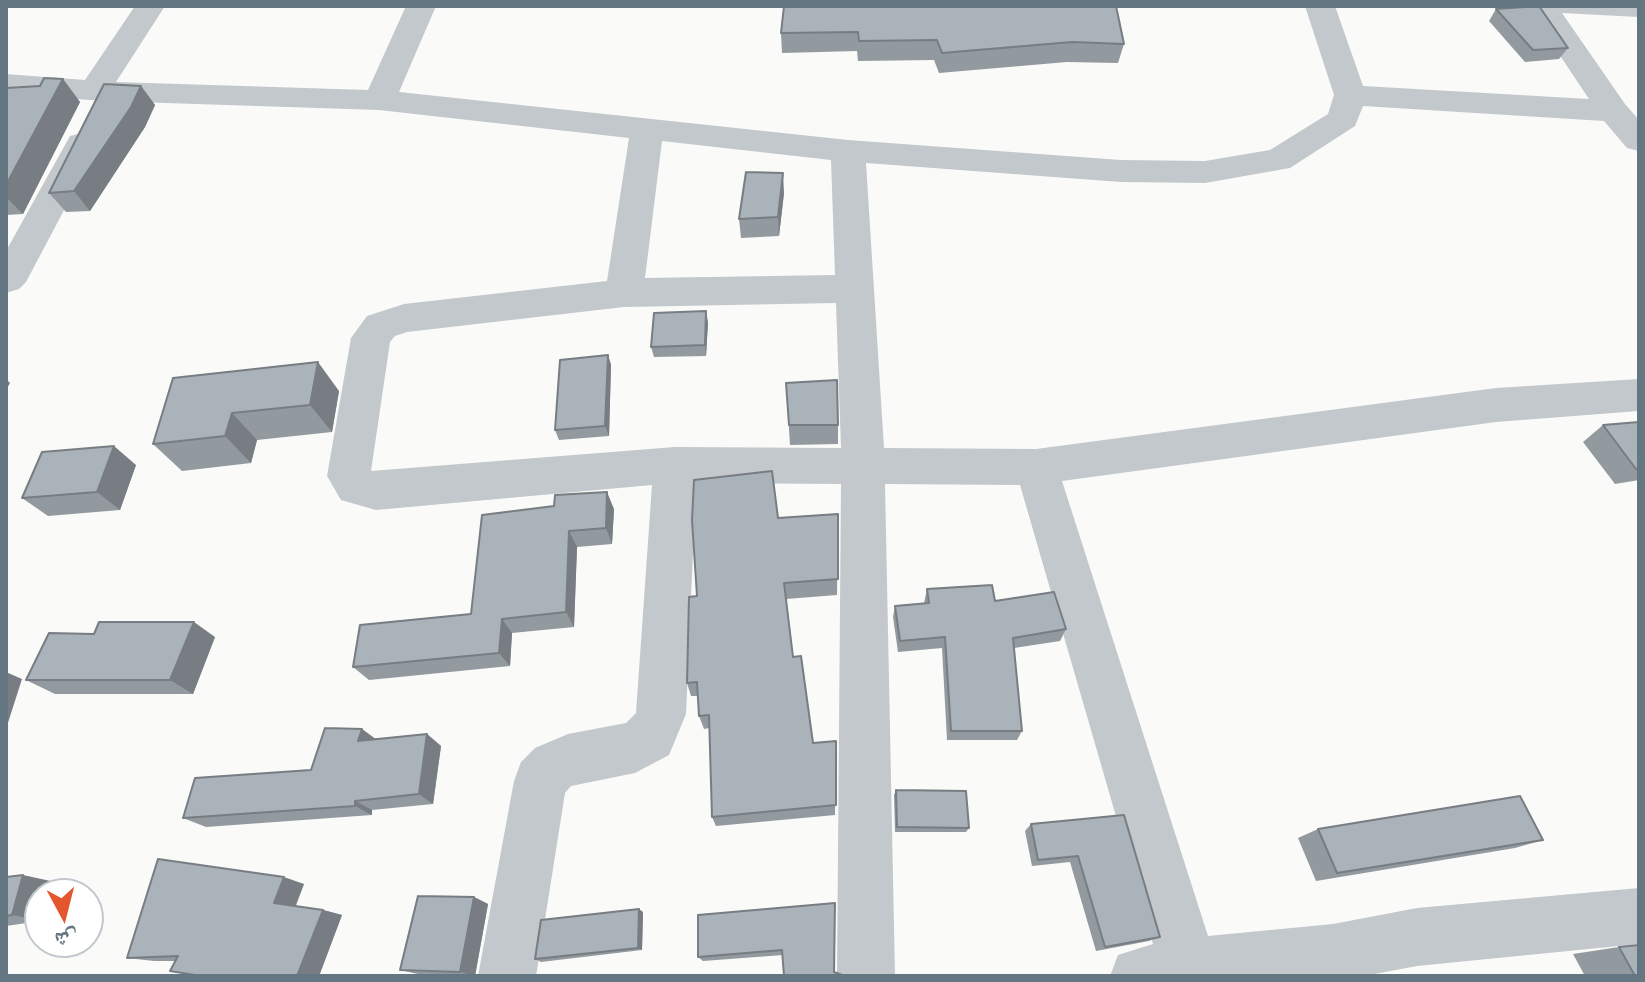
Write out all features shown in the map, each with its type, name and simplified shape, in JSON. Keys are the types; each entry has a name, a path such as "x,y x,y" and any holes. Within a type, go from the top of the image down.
{"street":[{"path":"6,279 13,272 78,151 100,90 150,6"},
{"path":"379,100 421,6"},
{"path":"6,84 379,100 848,151 1121,171 1205,172 1278,160 1343,119 1350,95 1320,6"},
{"path":"1542,6 1613,111 1639,140"},
{"path":"1568,6 1639,8"},
{"path":"1350,95 1613,111"},
{"path":"624,293 647,129"},
{"path":"848,151 863,464 866,976"},
{"path":"856,289 624,293 404,318 381,326 371,338 349,476 357,487 376,491 675,465 1036,467 1496,405 1639,395"},
{"path":"507,976 540,781 553,766 568,760 635,747 651,737 661,714 675,465"},
{"path":"1036,467 1164,971 1337,964 1417,937 1639,916"}],"building":[{"path":"784,6 1116,6 1124,44 1072,42 942,53 937,40 859,41 858,32 781,33"},
{"path":"1539,6 1568,48 1533,50 1496,9"},
{"path":"44,78 63,79 6,185 6,88 40,86"},
{"path":"104,84 141,86 131,107 74,191 49,193"},
{"path":"746,172 783,173 778,217 739,219"},
{"path":"706,311 705,345 651,347 654,313"},
{"path":"608,355 605,426 555,430 560,360"},
{"path":"318,362 310,405 232,413 225,436 153,444 173,378"},
{"path":"837,380 838,425 789,425 786,383"},
{"path":"1639,422 1639,468 1636,469 1603,425"},
{"path":"114,446 97,492 22,498 42,452"},
{"path":"772,471 778,518 838,514 838,579 784,583 793,657 801,656 813,743 836,741 836,805 712,817 709,715 699,716 697,682 687,683 689,597 697,596 692,520 694,480"},
{"path":"607,492 606,528 569,531 566,612 502,619 499,653 353,667 360,625 471,614 482,515 554,506 555,495"},
{"path":"992,585 995,601 1054,592 1066,629 1013,638 1022,731 951,731 945,637 900,641 895,606 929,603 927,589"},
{"path":"99,622 194,622 170,680 26,680 49,633 94,634"},
{"path":"325,728 362,729 358,741 427,734 419,794 355,801 355,806 183,818 195,778 311,770"},
{"path":"896,790 966,791 969,828 897,827"},
{"path":"1520,796 1543,840 1337,873 1318,829"},
{"path":"1124,815 1160,937 1105,947 1078,856 1038,860 1031,824"},
{"path":"158,859 284,877 274,903 323,910 297,976 201,976 170,971 178,956 127,958"},
{"path":"23,875 12,915 6,916 6,877"},
{"path":"418,896 474,897 460,972 400,970"},
{"path":"835,903 834,972 845,976 784,976 782,950 698,957 698,915"},
{"path":"639,909 638,948 535,959 541,920"},
{"path":"1639,945 1639,976 1635,976 1619,947"}]}
